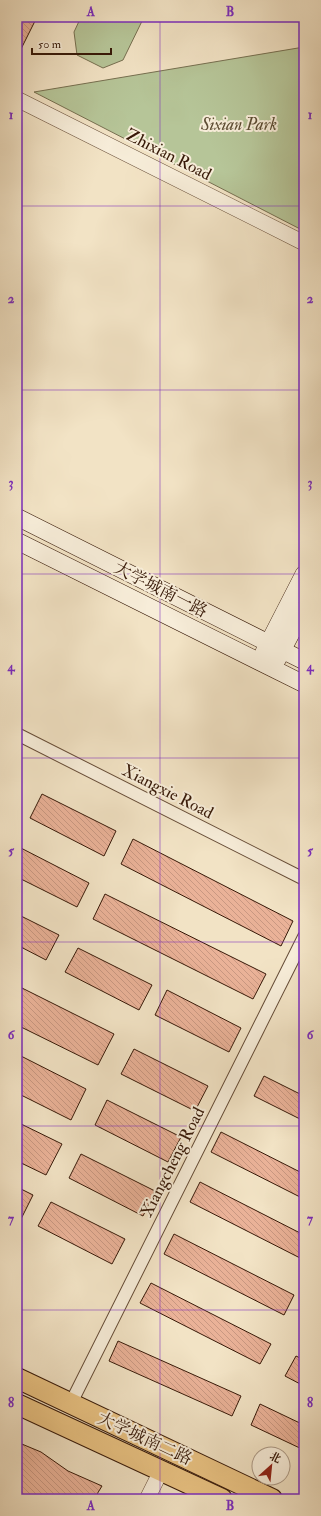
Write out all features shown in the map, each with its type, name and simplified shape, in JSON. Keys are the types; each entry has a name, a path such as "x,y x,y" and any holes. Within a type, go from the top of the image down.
{"highway":[{"name":"大学城南二路","path":"17,1378 272,1499"},
{"name":"大学城南二路","path":"17,1404 222,1499"}],"main road":[{"name":"大学城南一路","path":"17,517 304,661"},
{"name":"大学城南一路","path":"17,541 267,664 304,684"},
{"path":"267,664 304,574"},
{"path":"275,646 304,609"}],"street":[{"name":"Zhixian Road","path":"17,99 304,243"},
{"name":"Xiangxie Road","path":"17,734 304,879"},
{"name":"Xiangcheng Road","path":"71,1403 304,937"},
{"path":"147,1499 161,1471"}],"green space":[{"path":"81,17 144,17 123,60 103,68 77,55 74,32"},
{"name":"Sixian Park","path":"304,47 304,231 34,92"}],"building":[{"path":"17,17 37,17 17,57"},
{"path":"42,794 116,831 104,856 30,818"},
{"path":"133,839 293,921 281,946 121,864"},
{"path":"17,846 89,883 77,907 17,877"},
{"path":"105,894 266,974 253,999 93,919"},
{"path":"17,914 59,935 46,960 17,945"},
{"path":"78,948 152,985 139,1010 65,972"},
{"path":"20,987 114,1034 98,1065 17,1025 17,993"},
{"path":"167,990 241,1028 229,1052 155,1015"},
{"path":"134,1049 208,1086 195,1111 121,1074"},
{"path":"17,1054 86,1089 71,1120 17,1093"},
{"path":"264,1076 304,1096 304,1121 254,1096"},
{"path":"107,1100 181,1137 168,1162 95,1125"},
{"path":"17,1122 62,1144 46,1175 17,1161"},
{"path":"221,1132 304,1174 304,1199 211,1152"},
{"path":"81,1154 155,1191 143,1216 69,1178"},
{"path":"200,1182 304,1235 304,1260 190,1202"},
{"path":"17,1187 33,1195 17,1227"},
{"path":"51,1202 125,1239 112,1264 38,1226"},
{"path":"174,1234 294,1295 284,1315 164,1254"},
{"path":"151,1283 271,1344 260,1364 140,1303"},
{"path":"118,1341 241,1396 232,1416 109,1361"},
{"path":"296,1356 304,1360 304,1386 285,1376"},
{"path":"260,1404 304,1425 304,1450 251,1425"},
{"path":"17,1442 41,1452 68,1471 102,1486 94,1499 17,1499"}]}
